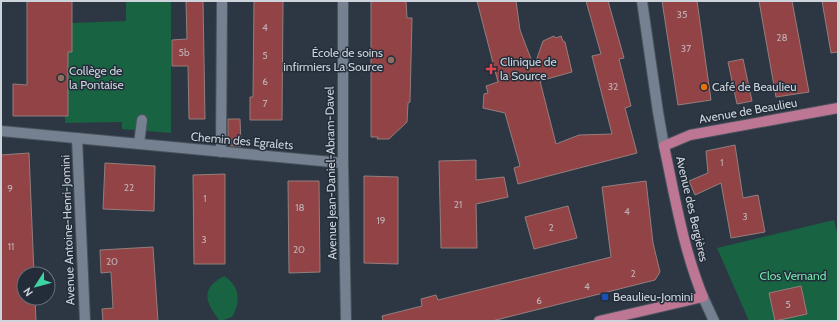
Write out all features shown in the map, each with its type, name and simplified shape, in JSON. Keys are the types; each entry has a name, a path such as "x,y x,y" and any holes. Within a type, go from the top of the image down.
{"main road":[{"name":"Avenue de Beaulieu","path":"664,146 690,135 838,108"},
{"name":"Avenue des Bergières","path":"664,146 684,242 692,271 703,297"},
{"path":"599,321 703,297"}],"street":[{"path":"221,152 222,1"},
{"name":"Avenue Jean-Daniel-Abram-Davel","path":"343,1 343,163 346,321"},
{"path":"642,1 664,146"},
{"path":"139,144 142,120"},
{"name":"Chemin des Egralets","path":"1,131 343,163"},
{"name":"Avenue Antoine-Henri-Jomini","path":"77,138 84,321"},
{"name":"Avenue des Bergières","path":"703,297 714,321"}],"green space":[{"path":"126,1 171,1 171,133 122,129 122,122 65,123 65,116 68,115 68,52 72,52 72,23 126,21"},
{"name":"Clos Vernand","path":"834,220 838,236 838,321 749,321 717,248"},
{"path":"224,276 236,289 238,300 232,317 220,321 211,308 207,296 211,286"}],"building":[{"path":"27,1 72,1 72,52 68,52 68,116 13,116 13,84 27,85"},
{"path":"186,1 203,1 205,119 189,119 188,66 172,66 172,40 187,39"},
{"path":"254,1 283,1 282,120 250,120 250,97 253,97"},
{"name":"École de soins infirmiers La Source","path":"371,1 406,1 407,18 412,18 410,102 408,103 407,122 389,139 377,139 378,137 371,137"},
{"path":"477,1 516,1 520,30 534,67 543,41 554,36 556,38 561,36 565,42 572,72 540,81 556,144 579,135 612,134 592,56 601,54 586,1 608,1 624,58 619,59 631,106 625,108 637,153 518,184 514,168 520,166 505,113 483,108 484,94 488,93 486,86 498,82"},
{"path":"662,1 697,1 711,100 678,105"},
{"path":"759,1 792,1 809,92 776,97"},
{"path":"822,1 838,1 838,52 831,53"},
{"path":"743,59 752,101 737,104 728,62"},
{"path":"228,119 240,119 241,146 231,146 228,142"},
{"path":"735,145 743,198 758,195 765,232 731,238 721,183 695,195 689,181 708,173 706,151"},
{"path":"29,153 34,266 16,266 16,306 35,306 36,321 1,321 1,155"},
{"path":"476,160 476,180 504,177 508,197 476,204 477,248 441,248 439,161"},
{"path":"105,163 155,166 154,211 103,209"},
{"path":"225,174 225,264 194,264 193,175"},
{"path":"364,176 398,177 398,264 364,263"},
{"path":"288,181 319,181 320,272 289,273"},
{"path":"646,181 653,243 660,272 655,280 492,321 383,321 382,316 422,306 421,299 436,295 438,300 611,257 602,187"},
{"path":"568,206 577,238 534,249 525,217"},
{"path":"153,247 158,321 103,321 102,309 113,308 111,272 101,273 100,250"},
{"path":"801,286 807,314 775,321 769,293"}],"place":[{"name":"École de soins infirmiers La Source","path":"391,60"},
{"name":"Clinique de la Source","path":"491,69"},
{"name":"Collège de la Pontaise","path":"61,78"},
{"name":"Café de Beaulieu","path":"704,87"},
{"name":"Beaulieu-Jomini","path":"605,297"}]}
